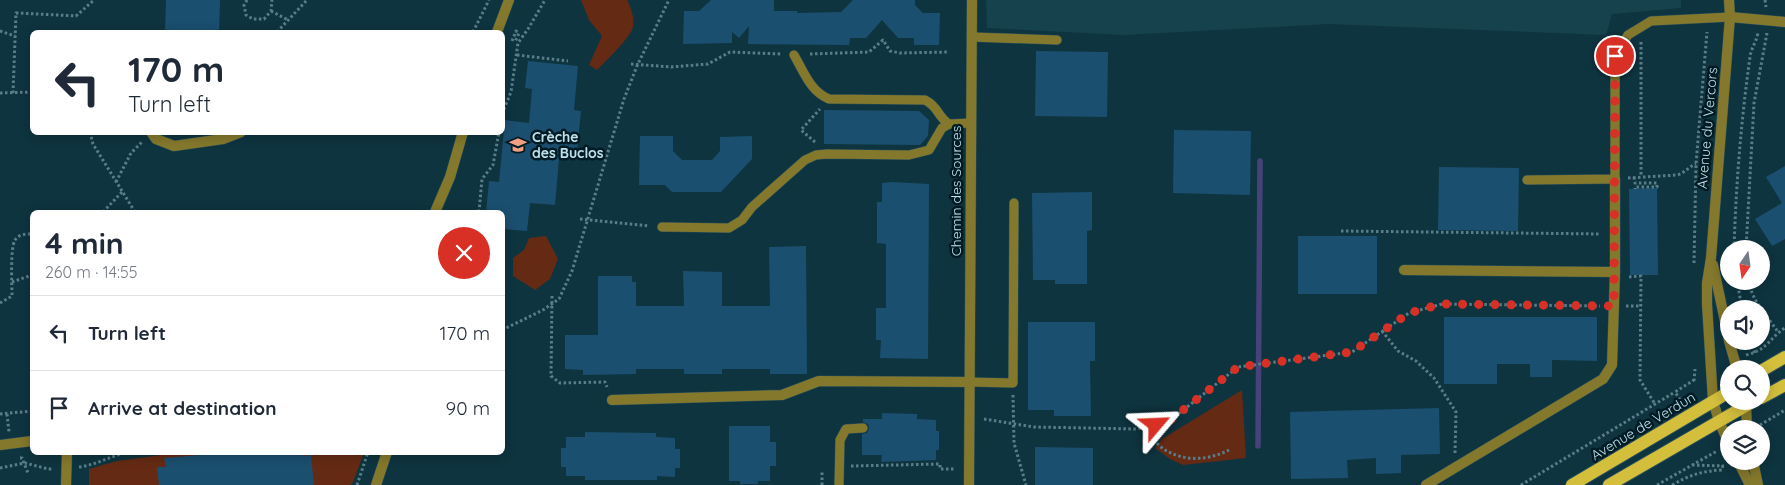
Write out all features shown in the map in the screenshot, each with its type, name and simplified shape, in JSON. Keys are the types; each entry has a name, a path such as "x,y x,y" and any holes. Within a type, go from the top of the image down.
{"main road":[{"path":"1770,366 1785,357"},
{"path":"1770,393 1785,385"},
{"name":"Avenue de Verdun","path":"1572,485 1720,397"},
{"path":"1609,485 1719,422 1736,410"}],"street":[{"path":"498,30 509,0"},
{"name":"Chemin des Sources","path":"969,485 972,0"},
{"name":"Avenue du Vercors","path":"1719,422 1713,401 1707,283 1711,258 1730,17 1729,0"},
{"path":"1730,17 1785,22"},
{"path":"153,135 156,139 174,146 223,139 233,135"},
{"path":"437,210 450,177 462,135"},
{"path":"1426,485 1603,379 1612,365 1615,179"},
{"name":"Avenue du Vercors","path":"1711,258 1720,300"},
{"path":"1404,270 1615,272"},
{"path":"612,400 782,394 819,382 969,382"},
{"path":"0,445 30,441"},
{"path":"66,485 67,455"},
{"path":"376,485 386,455"},
{"path":"1755,470 1758,485"},
{"path":"1743,472 1750,485"}],"lane":[{"path":"1527,180 1615,179 1615,56 1628,35 1651,21 1730,17"},
{"path":"972,37 1057,40"},
{"path":"794,55 813,89 820,96 830,99 925,100 934,104 943,120 949,124"},
{"path":"662,227 729,228 742,220 752,207 805,160 816,155 908,155 920,153 929,150 942,128 949,124 971,123"},
{"path":"969,382 1013,383 1014,202"},
{"path":"839,485 840,440 846,429 862,428"}],"path":[{"path":"12,93 16,13 76,16 94,0"},
{"path":"247,0 244,5 246,15 253,19 264,19 271,11 272,0"},
{"path":"279,30 306,0"},
{"path":"475,30 489,0"},
{"path":"505,107 511,92 517,43 528,29 545,0"},
{"path":"505,328 559,299 572,272 606,154 637,66 669,0"},
{"path":"1746,240 1754,103 1767,39 1764,20 1765,0"},
{"path":"271,11 288,20"},
{"path":"1694,269 1696,164 1708,18"},
{"path":"1734,240 1735,193 1750,54 1764,20"},
{"path":"0,31 15,36"},
{"path":"1698,31 1707,32"},
{"path":"1641,176 1641,41 1647,36"},
{"path":"632,64 671,68 708,64 730,52 794,55 869,52 883,40 890,51 948,52"},
{"path":"517,55 568,61"},
{"path":"0,93 30,92"},
{"path":"822,155 819,145 801,130 821,109 826,98"},
{"path":"91,135 93,144 134,210"},
{"path":"116,182 131,153 150,135"},
{"path":"479,210 482,179 493,165 498,135"},
{"path":"1615,179 1677,175 1682,174 1688,166 1696,164"},
{"path":"1634,177 1634,183 1657,183 1657,187 1635,187 1635,189"},
{"path":"105,210 122,192"},
{"path":"580,219 662,227"},
{"path":"1341,231 1615,234"},
{"path":"0,303 12,296 13,248 15,240 23,234 30,234"},
{"path":"12,282 30,275"},
{"path":"1641,276 1640,380 1655,404"},
{"path":"1751,290 1778,332"},
{"path":"552,296 551,376 560,383 605,382 612,400"},
{"path":"968,417 1034,428 1144,428 1168,422 1238,367 1352,352 1409,313 1442,304 1641,306"},
{"path":"1382,331 1398,351 1416,361 1434,378 1456,412 1454,468"},
{"path":"1694,380 1695,364"},
{"path":"1013,383 1014,443 1026,485"},
{"name":"Avenue de Verdun","path":"1520,485 1675,392"},
{"path":"1768,420 1785,410"},
{"path":"0,414 30,411"},
{"path":"1144,428 1166,451 1190,460 1219,455 1229,450"},
{"path":"1657,485 1720,449"},
{"path":"357,485 367,455"},
{"path":"0,468 25,463 48,469"},
{"path":"838,466 940,464 940,469 969,469"},
{"path":"1692,465 1720,466"},
{"path":"1672,485 1683,478 1704,471 1722,470"},
{"path":"1736,470 1743,472"},
{"path":"822,472 822,485"}],"shaded area":[{"path":"581,0 627,0 632,13 633,27 628,37 597,70 589,65 602,36 589,20"},
{"path":"986,0 1681,0 1681,8 1612,14 1606,35 1328,24 1124,35 987,28"},
{"path":"546,236 558,259 550,279 535,290 513,276 513,258 524,250 529,238"},
{"path":"1242,390 1246,458 1183,465 1170,459 1155,448 1162,439"},
{"path":"161,455 363,455 353,482 350,485 89,485 89,469 117,461"}],"building":[{"path":"166,0 220,0 219,30 165,30"},
{"path":"711,0 774,0 774,11 797,11 797,13 841,12 853,0 915,0 915,5 923,13 940,13 939,45 914,45 914,38 898,38 882,20 866,38 850,38 849,45 748,44 749,26 739,38 732,32 732,43 683,44 684,11 699,11"},
{"path":"1036,51 1108,52 1107,117 1035,116"},
{"name":"Crèche des Buclos","path":"528,61 578,66 574,110 581,111 576,160 559,159 555,205 530,203 527,231 505,229 505,210 486,210 489,181 499,182 505,120 529,123 532,89 525,88"},
{"path":"824,110 919,111 929,120 928,136 920,145 824,144"},
{"path":"1174,130 1251,131 1250,195 1173,193"},
{"path":"640,136 673,136 673,151 682,160 712,160 720,151 720,137 752,136 752,159 721,192 672,192 665,185 639,185"},
{"path":"1785,166 1785,239 1772,246 1770,240 1755,219 1782,203 1766,177"},
{"path":"1439,167 1519,168 1518,231 1438,230"},
{"path":"882,183 929,184 928,359 880,358 881,340 876,340 876,308 886,308 886,244 877,243 877,202 882,202"},
{"path":"1657,188 1658,275 1630,275 1629,189"},
{"path":"1092,192 1092,230 1087,231 1087,284 1055,284 1055,280 1033,280 1032,193"},
{"path":"1298,236 1377,236 1377,294 1298,294"},
{"path":"806,246 807,374 770,374 770,369 722,369 722,374 684,374 684,369 636,369 636,374 583,375 583,370 565,369 565,335 598,335 598,276 632,276 632,282 636,282 636,306 684,306 683,271 722,272 722,306 770,306 769,247"},
{"path":"1444,317 1597,317 1597,361 1552,360 1552,377 1530,377 1530,364 1497,364 1497,384 1444,384"},
{"path":"1028,322 1095,322 1095,361 1090,361 1091,416 1054,416 1054,410 1028,410"},
{"path":"1439,408 1440,454 1401,455 1401,473 1376,474 1376,458 1347,460 1348,478 1291,479 1290,412"},
{"path":"882,413 917,414 917,419 936,420 936,431 939,431 939,450 936,450 936,460 881,462 882,455 862,455 862,434 867,433 869,428 868,424 863,422 863,419 882,419"},
{"path":"729,426 770,426 770,442 776,442 776,466 770,466 770,481 758,481 758,484 740,484 740,481 729,481"},
{"path":"585,432 656,433 656,437 675,438 675,449 680,449 680,468 675,468 675,477 657,476 657,480 585,480 585,476 566,476 566,467 561,467 561,448 566,448 566,437 585,437"},
{"path":"1035,447 1093,448 1093,485 1035,485"},
{"path":"200,455 311,455 314,485 159,485 157,467 166,467 164,458"}],"waterway":[{"path":"1258,446 1260,161"}],"place":[{"name":"Crèche des Buclos","path":"518,145"}],"route":[{"path":"1156,425 1168,422 1238,367 1352,352 1409,313 1442,304 1614,306 1615,56"}]}
